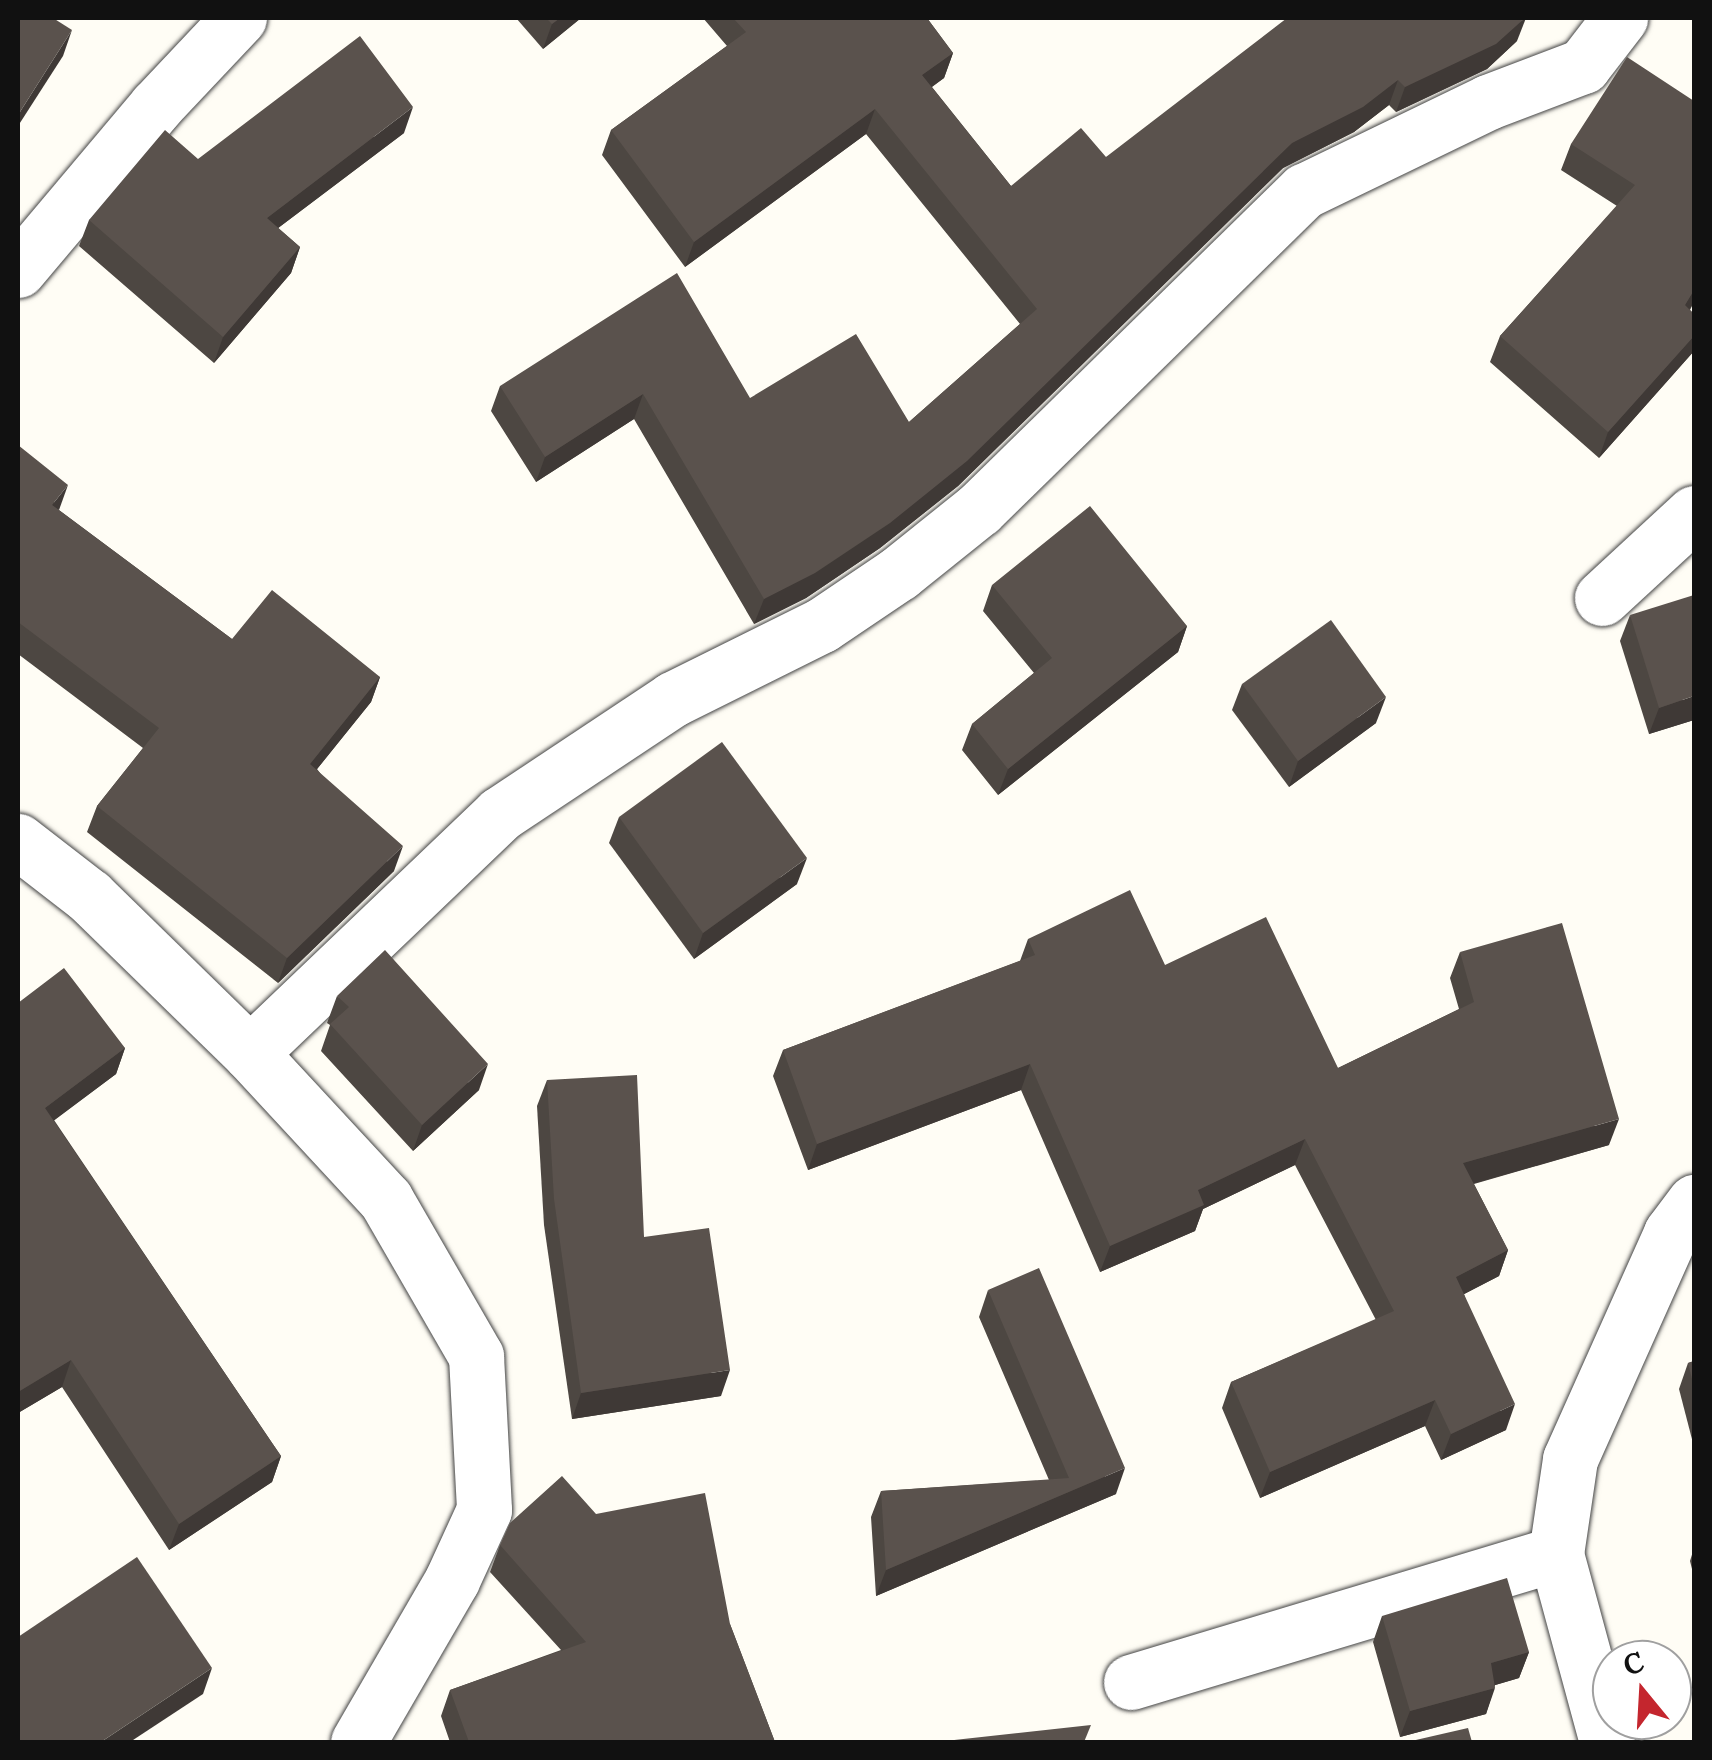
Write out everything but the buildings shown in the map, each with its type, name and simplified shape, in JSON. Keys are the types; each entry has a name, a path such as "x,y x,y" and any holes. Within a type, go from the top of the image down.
{"street":[{"path":"18,270 156,106 239,18"},
{"path":"250,1053 500,814 673,699 822,625 900,573 979,509 1304,192 1488,102 1583,66 1620,18"},
{"path":"1602,598 1694,513"},
{"path":"18,841 89,896 250,1053 386,1200 476,1356 484,1510 452,1580 358,1742"},
{"path":"1607,1742 1556,1554 1570,1459 1671,1233 1694,1202"},
{"path":"1131,1682 1556,1554"}]}
